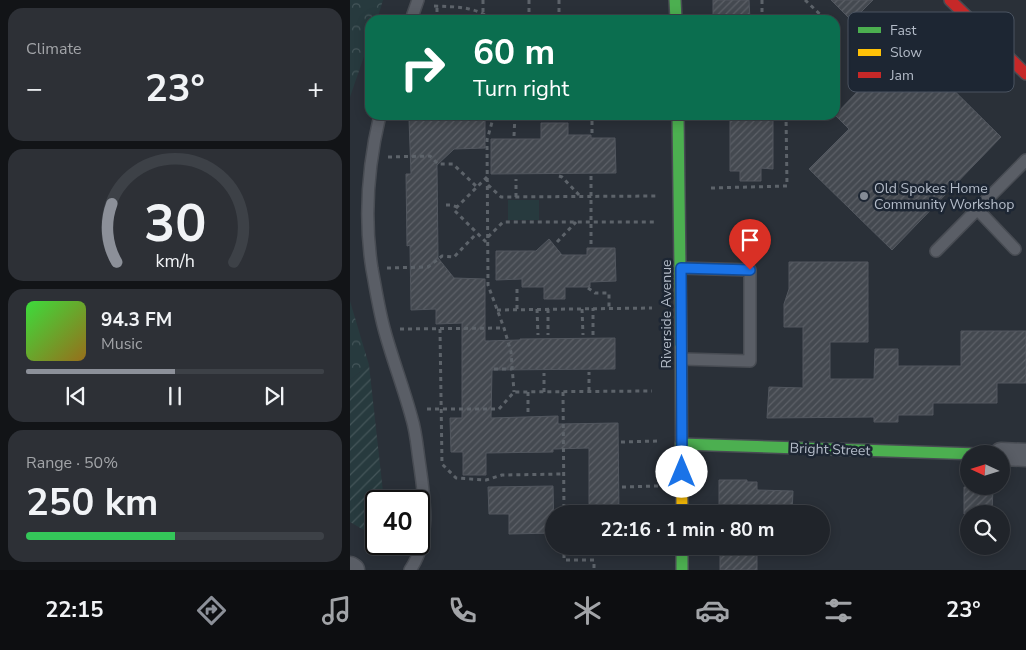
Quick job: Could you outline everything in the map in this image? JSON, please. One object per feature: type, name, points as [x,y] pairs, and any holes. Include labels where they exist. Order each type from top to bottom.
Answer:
[{"type":"street","points":[[675,0],[676,15]]},
{"type":"street","points":[[950,0],[962,12]]},
{"type":"street","points":[[1014,62],[1026,74]]},
{"type":"street","name":"Riverside Avenue","points":[[678,120],[682,505]]},
{"type":"street","name":"Bright Street","points":[[682,442],[960,453]]},
{"type":"street","points":[[1010,454],[1026,455]]},
{"type":"street","points":[[682,555],[682,570]]},
{"type":"lane","points":[[413,15],[417,3]]},
{"type":"lane","points":[[379,120],[369,186],[368,232],[372,268],[384,329],[409,409],[423,488],[424,520],[420,550],[410,570]]},
{"type":"lane","points":[[936,251],[977,209],[1024,166]]},
{"type":"lane","points":[[977,209],[1015,249]]},
{"type":"lane","points":[[681,268],[750,270],[750,360],[681,359]]},
{"type":"path","points":[[483,0],[483,12]]},
{"type":"path","points":[[529,0],[529,15]]},
{"type":"path","points":[[559,0],[559,15]]},
{"type":"path","points":[[762,0],[762,15]]},
{"type":"path","points":[[805,0],[821,15]]},
{"type":"path","points":[[417,3],[466,8],[483,12],[487,15]]},
{"type":"path","points":[[437,15],[438,6]]},
{"type":"path","points":[[409,409],[499,409],[514,392],[511,352],[488,284],[487,140],[493,120]]},
{"type":"path","points":[[514,120],[514,136]]},
{"type":"path","points":[[592,120],[592,133]]},
{"type":"path","points":[[711,188],[787,186],[786,120]]},
{"type":"path","points":[[406,156],[430,156],[438,164],[454,164],[477,186]]},
{"type":"path","points":[[559,176],[581,196]]},
{"type":"path","points":[[591,176],[591,246]]},
{"type":"path","points":[[488,177],[454,210],[488,244]]},
{"type":"path","points":[[516,178],[516,197]]},
{"type":"path","points":[[488,185],[501,197],[679,195]]},
{"type":"path","points":[[446,205],[457,207]]},
{"type":"path","points":[[488,237],[503,222],[680,222]]},
{"type":"path","points":[[557,242],[577,222]]},
{"type":"path","points":[[408,267],[428,267],[442,256],[454,257],[477,233]]},
{"type":"path","points":[[588,288],[595,292],[609,293],[609,308]]},
{"type":"path","points":[[517,289],[517,309]]},
{"type":"path","points":[[582,308],[583,335]]},
{"type":"path","points":[[593,335],[594,308]]},
{"type":"path","points":[[497,310],[652,308]]},
{"type":"path","points":[[537,309],[538,335]]},
{"type":"path","points":[[548,309],[548,335]]},
{"type":"path","points":[[384,329],[504,328]]},
{"type":"path","points":[[440,329],[442,464],[456,478],[486,480],[502,475],[564,474]]},
{"type":"path","points":[[494,369],[512,369]]},
{"type":"path","points":[[589,372],[589,391]]},
{"type":"path","points":[[544,373],[544,392]]},
{"type":"path","points":[[514,392],[652,390]]},
{"type":"path","points":[[528,392],[528,413]]},
{"type":"path","points":[[563,392],[564,505]]},
{"type":"path","points":[[621,442],[682,442]]},
{"type":"path","points":[[622,487],[682,486]]},
{"type":"path","points":[[564,555],[564,560],[594,560],[594,570]]},
{"type":"green space","points":[[350,0],[383,0],[378,15],[365,15],[365,54],[350,97]]},
{"type":"green space","points":[[508,200],[539,200],[539,220],[508,220]]},
{"type":"green space","points":[[350,301],[369,365],[350,380]]},
{"type":"green space","points":[[369,365],[383,490],[365,490],[365,531],[350,522],[350,380]]},
{"type":"building","points":[[713,0],[749,0],[750,15],[713,15]]},
{"type":"building","points":[[831,0],[873,0],[861,12],[848,12],[848,17]]},
{"type":"building","points":[[857,92],[956,92],[1001,137],[892,250],[809,169],[849,129],[840,120],[840,110]]},
{"type":"building","points":[[409,120],[485,120],[485,148],[454,149],[437,165],[438,258],[454,278],[485,279],[485,341],[615,338],[615,369],[492,370],[491,418],[558,416],[558,424],[618,423],[619,505],[589,505],[589,448],[553,449],[553,452],[486,453],[486,475],[463,475],[463,452],[451,452],[450,418],[462,418],[462,323],[436,324],[436,309],[411,310],[410,245],[407,246],[406,174],[411,174]]},
{"type":"building","points":[[730,120],[773,120],[773,169],[761,168],[761,181],[740,181],[740,171],[730,171]]},
{"type":"building","points":[[541,123],[568,123],[568,135],[591,135],[591,138],[615,138],[616,173],[491,174],[491,139],[541,139]]},
{"type":"building","points":[[549,239],[562,255],[587,255],[587,248],[615,248],[616,281],[590,282],[590,287],[565,287],[565,299],[544,299],[544,287],[522,287],[522,279],[496,280],[496,251],[536,251]]},
{"type":"building","points":[[789,262],[868,262],[868,342],[830,342],[830,379],[874,379],[875,349],[898,349],[898,366],[961,366],[961,331],[1026,331],[1026,383],[997,383],[997,403],[933,403],[933,415],[898,415],[898,422],[874,422],[874,417],[767,418],[769,387],[803,388],[803,327],[784,327],[784,304],[789,289]]},
{"type":"building","points":[[719,480],[757,482],[757,490],[793,491],[792,505],[719,505]]},
{"type":"building","points":[[553,486],[553,505],[545,505],[545,533],[509,534],[509,514],[489,514],[488,487]]},
{"type":"building","points":[[964,495],[993,495],[992,505],[964,505]]},
{"type":"building","points":[[720,555],[757,555],[757,570],[720,570]]},
{"type":"traffic: fast","points":[[675,0],[676,15]]},
{"type":"traffic: fast","points":[[678,120],[681,347]]},
{"type":"traffic: fast","points":[[681,444],[960,453]]},
{"type":"traffic: fast","points":[[682,555],[682,570]]},
{"type":"traffic: slow","points":[[681,347],[682,505]]},
{"type":"traffic: jam","points":[[950,0],[962,12]]},
{"type":"traffic: jam","points":[[1014,62],[1026,74]]},
{"type":"place","name":"Old Spokes Home Community Workshop","points":[[864,196]]},
{"type":"route","points":[[682,472],[681,268],[750,270]]}]
